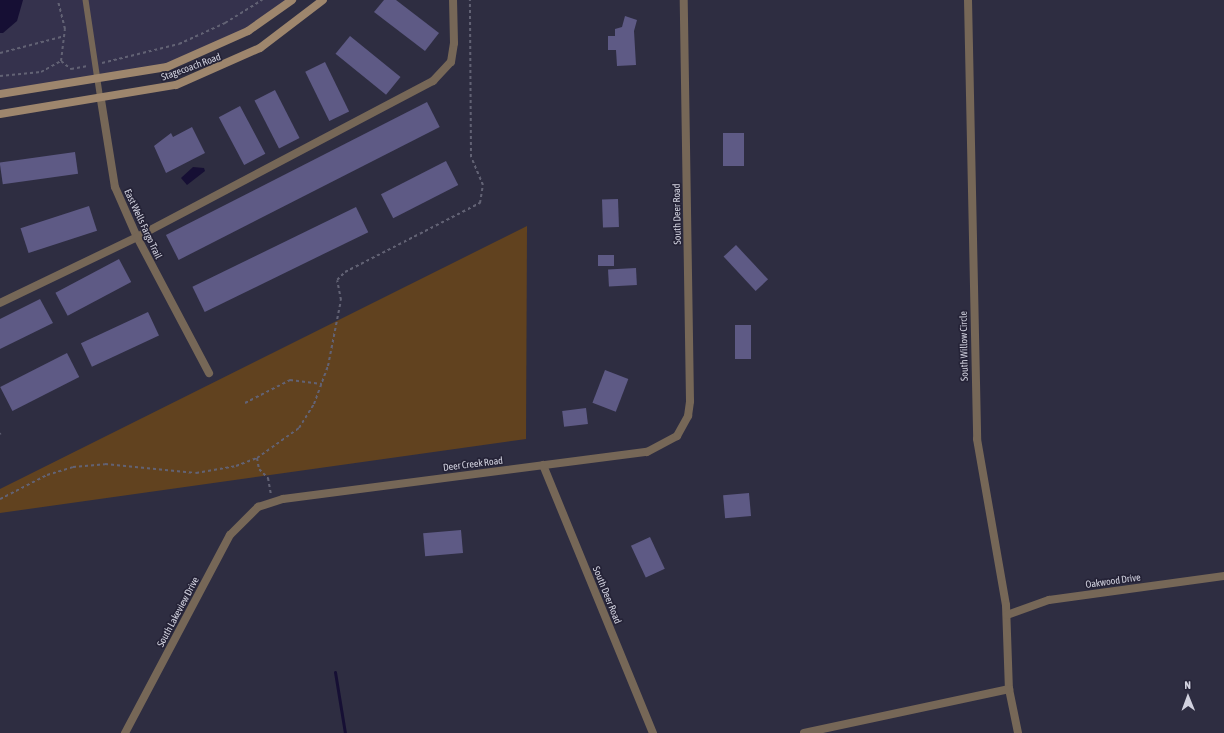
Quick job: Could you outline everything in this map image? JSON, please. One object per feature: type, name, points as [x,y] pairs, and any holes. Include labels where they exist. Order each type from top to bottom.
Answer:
[{"type":"street","name":"Stagecoach Road","points":[[0,94],[98,80],[167,67],[195,57],[248,31],[292,0]]},
{"type":"street","name":"Stagecoach Road","points":[[0,114],[100,100],[176,85],[212,71],[260,48],[323,0]]},
{"type":"street","points":[[0,303],[137,237],[433,81],[451,62],[454,43],[453,0]]},
{"type":"street","name":"South Deer Road","points":[[684,0],[690,401],[684,427]]},
{"type":"street","name":"South Willow Circle","points":[[968,0],[977,439],[1007,615],[1009,689],[1018,733]]},
{"type":"street","name":"East Wells Fargo Trail","points":[[100,100],[115,187],[137,237],[209,373]]},
{"type":"street","name":"Deer Creek Road","points":[[258,507],[273,501],[658,449],[684,427]]},
{"type":"street","name":"South Deer Road","points":[[543,465],[653,733]]},
{"type":"street","name":"South Lakeview Drive","points":[[125,733],[230,535],[258,507]]},
{"type":"street","name":"Oakwood Drive","points":[[1007,615],[1049,600],[1224,576]]},
{"type":"street","points":[[804,733],[1009,689]]},
{"type":"lane","name":"East Wells Fargo Trail","points":[[86,0],[100,100]]},
{"type":"path","points":[[58,0],[65,36],[61,61]]},
{"type":"path","points":[[124,60],[129,54],[157,52],[206,33],[262,0]]},
{"type":"path","points":[[0,499],[46,475],[73,467],[105,464],[196,473],[236,466],[257,458],[299,428],[322,384],[337,325],[341,300],[337,280],[345,272],[480,202],[483,185],[471,156],[470,0]]},
{"type":"path","points":[[0,53],[65,36]]},
{"type":"path","points":[[61,61],[71,69]]},
{"type":"path","points":[[0,76],[41,72],[61,61]]},
{"type":"path","points":[[245,403],[290,380],[322,384]]},
{"type":"path","points":[[257,458],[259,469],[268,478],[273,501]]},
{"type":"shaded area","points":[[0,0],[292,0],[271,17],[167,67],[0,94]]},
{"type":"shaded area","points":[[0,0],[23,0],[17,21],[3,33],[0,33]]},
{"type":"shaded area","points":[[193,167],[204,168],[205,171],[187,185],[181,178]]},
{"type":"shaded area","points":[[527,226],[526,439],[0,513],[0,489]]},
{"type":"building","points":[[384,0],[396,0],[439,33],[425,51],[374,12]]},
{"type":"building","points":[[625,16],[637,20],[634,31],[636,65],[617,66],[616,50],[608,50],[608,36],[615,36],[615,29],[622,27]]},
{"type":"building","points":[[350,36],[401,77],[386,95],[336,54]]},
{"type":"building","points":[[325,62],[349,111],[329,121],[305,72]]},
{"type":"building","points":[[275,90],[300,138],[279,149],[255,100]]},
{"type":"building","points":[[427,102],[440,127],[179,260],[166,235]]},
{"type":"building","points":[[240,106],[265,154],[244,165],[219,117]]},
{"type":"building","points":[[192,127],[205,153],[166,173],[154,146],[171,133],[173,137]]},
{"type":"building","points":[[723,133],[744,133],[744,166],[723,166]]},
{"type":"building","points":[[75,152],[78,174],[3,184],[0,163]]},
{"type":"building","points":[[446,161],[458,185],[393,218],[381,194]]},
{"type":"building","points":[[618,199],[619,227],[603,228],[602,200]]},
{"type":"building","points":[[89,206],[97,231],[29,253],[21,228]]},
{"type":"building","points":[[356,207],[368,232],[205,312],[192,287]]},
{"type":"building","points":[[736,245],[768,279],[756,291],[724,257]]},
{"type":"building","points":[[598,255],[614,255],[614,266],[598,266]]},
{"type":"building","points":[[119,259],[131,282],[68,316],[55,293]]},
{"type":"building","points":[[636,268],[637,285],[609,286],[608,269]]},
{"type":"building","points":[[40,299],[53,323],[0,349],[0,319]]},
{"type":"building","points":[[148,312],[159,336],[92,367],[81,343]]},
{"type":"building","points":[[735,325],[751,325],[751,359],[735,359]]},
{"type":"building","points":[[67,353],[79,377],[12,411],[0,387]]},
{"type":"building","points":[[605,370],[628,379],[616,412],[592,403]]},
{"type":"building","points":[[586,408],[588,424],[564,427],[562,411]]},
{"type":"building","points":[[749,493],[751,516],[725,518],[723,495]]},
{"type":"building","points":[[461,530],[463,553],[425,556],[423,533]]},
{"type":"building","points":[[650,537],[665,569],[646,578],[631,546]]},
{"type":"waterway","points":[[335,672],[345,733]]}]
